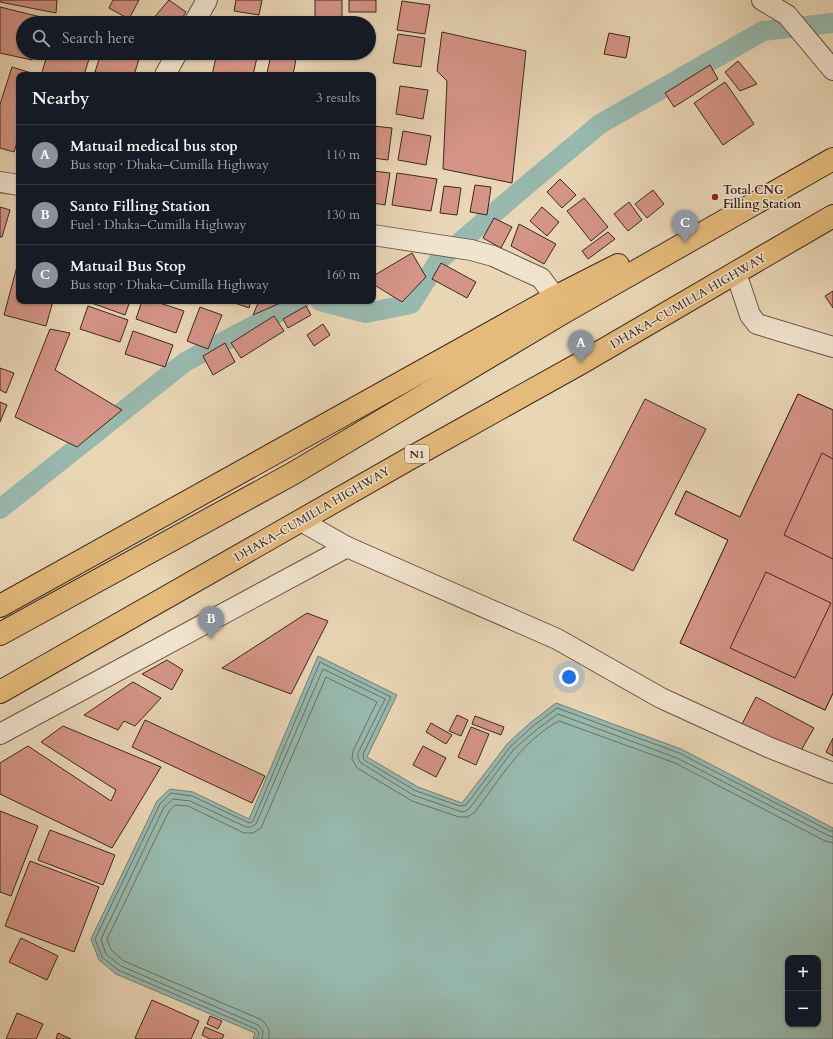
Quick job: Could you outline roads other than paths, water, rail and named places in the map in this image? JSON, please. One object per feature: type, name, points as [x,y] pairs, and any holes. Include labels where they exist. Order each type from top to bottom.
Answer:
[{"type":"highway","points":[[0,606],[555,297],[833,156]]},
{"type":"highway","points":[[0,634],[292,474],[566,311],[833,159]]},
{"type":"highway","name":"DHAKA–CUMILLA HIGHWAY","points":[[0,692],[414,456],[581,363],[833,216]]},
{"type":"street","points":[[198,16],[207,0]]},
{"type":"street","points":[[762,0],[787,15],[833,70]]},
{"type":"street","points":[[167,72],[173,60]]},
{"type":"street","points":[[0,182],[16,185]]},
{"type":"street","points":[[376,235],[471,250],[493,256],[541,278],[555,297]]},
{"type":"street","points":[[736,273],[750,315],[757,324],[833,347]]},
{"type":"street","points":[[301,521],[347,547],[557,639],[661,698],[768,747],[833,774]]},
{"type":"street","points":[[0,734],[347,547]]},
{"type":"water","points":[[318,656],[397,695],[367,757],[418,787],[462,803],[508,743],[530,723],[556,703],[681,749],[833,828],[833,1039],[253,1039],[255,1033],[116,974],[99,960],[91,939],[157,801],[170,789],[193,792],[249,819]]},
{"type":"waterway","points":[[332,304],[366,313],[411,304],[439,260],[600,124],[763,31],[833,23]]},
{"type":"waterway","points":[[0,509],[185,362],[294,304]]},
{"type":"place","name":"Total CNG Filling Station","points":[[715,197]]},
{"type":"place","name":"Matuail Bus Stop","points":[[685,243]]},
{"type":"place","name":"Matuail medical bus stop","points":[[581,363]]},
{"type":"place","name":"Santo Filling Station","points":[[211,639]]}]
